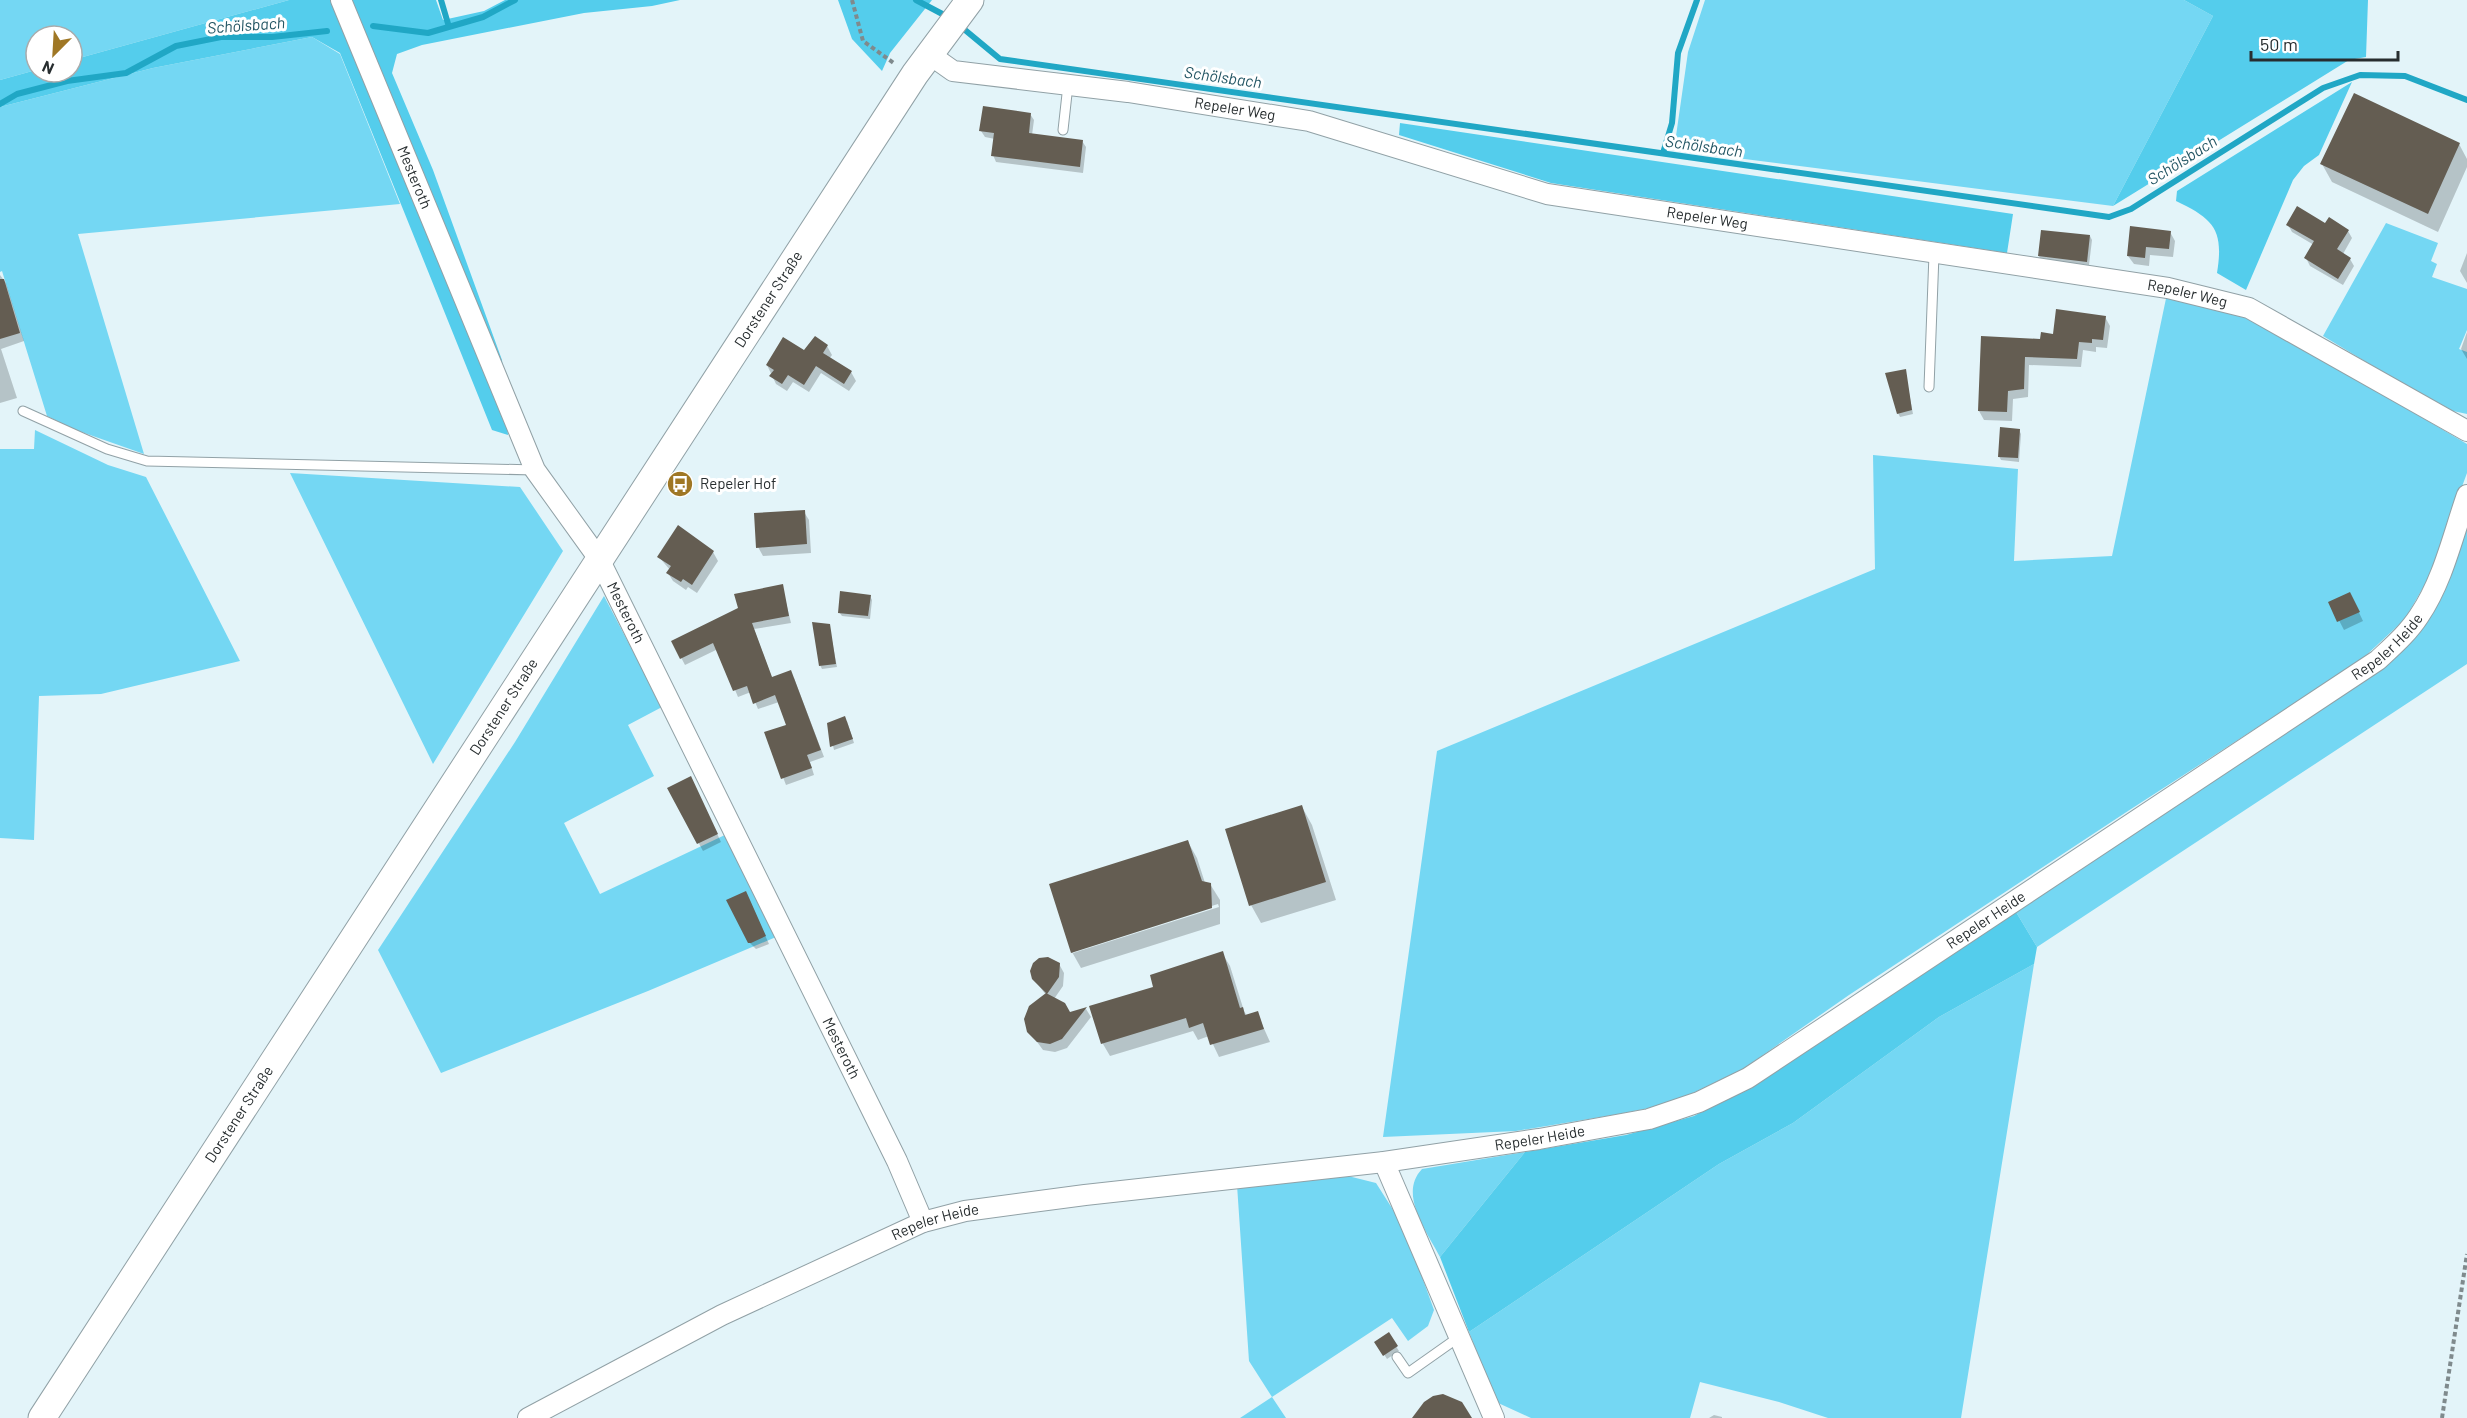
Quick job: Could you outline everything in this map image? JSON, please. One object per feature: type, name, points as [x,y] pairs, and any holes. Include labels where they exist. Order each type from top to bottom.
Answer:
[{"type":"main road","name":"Dorstener Straße","points":[[42,1418],[929,54],[966,5]]},
{"type":"street","name":"Mesteroth","points":[[341,0],[536,470],[599,559],[897,1161],[923,1222]]},
{"type":"street","name":"Repeler Weg","points":[[929,54],[953,71],[1068,85],[1309,122],[1547,195],[2168,288],[2249,308],[2467,432]]},
{"type":"street","name":"Repeler Heide","points":[[528,1418],[722,1315],[923,1222],[965,1211],[1084,1195],[1384,1162],[1539,1139],[1649,1119],[1699,1102],[1748,1078],[2378,660],[2403,637],[2420,616],[2436,584],[2467,495]]},
{"type":"street","points":[[1384,1162],[1494,1418]]},
{"type":"lane","points":[[1063,130],[1068,85]]},
{"type":"lane","points":[[1929,387],[1934,254]]},
{"type":"lane","points":[[23,411],[107,449],[147,461],[536,470]]},
{"type":"lane","points":[[1398,1356],[1408,1373],[1459,1337]]},
{"type":"path","points":[[852,0],[863,41],[885,59],[929,54]]},
{"type":"path","points":[[2442,1418],[2467,1254]]},
{"type":"shaded area","points":[[0,0],[289,0],[84,57],[84,24],[24,24],[24,73],[0,80]]},
{"type":"shaded area","points":[[289,0],[436,0],[443,20],[484,11],[505,0],[680,0],[652,6],[584,13],[422,45],[397,54],[392,73],[433,170],[502,360],[508,435],[492,430],[340,53],[312,37],[153,68],[0,107],[0,80],[24,73],[24,84],[84,84],[84,57]]},
{"type":"shaded area","points":[[838,0],[932,0],[890,53],[882,71],[852,39]]},
{"type":"shaded area","points":[[1705,0],[2184,0],[2213,16],[2113,206],[1674,150],[1688,52]]},
{"type":"shaded area","points":[[2184,0],[2368,0],[2366,57],[2349,60],[2113,206],[2213,16]]},
{"type":"shaded area","points":[[312,37],[340,54],[400,204],[78,234],[144,454],[73,429],[47,416],[2,271],[0,272],[0,107],[153,68]]},
{"type":"shaded area","points":[[2352,82],[2319,155],[2304,166],[2293,180],[2246,290],[2217,273],[2219,246],[2217,236],[2208,220],[2176,201],[2177,191]]},
{"type":"shaded area","points":[[1400,123],[2013,214],[2007,253],[1551,183],[1399,135]]},
{"type":"shaded area","points":[[2386,223],[2438,243],[2431,261],[2437,264],[2432,277],[2467,289],[2467,330],[2459,349],[2467,352],[2467,414],[2453,411],[2437,402],[2436,404],[2323,336]]},
{"type":"shaded area","points":[[2168,289],[2251,317],[2467,444],[2467,473],[2428,579],[2405,619],[2360,661],[1849,995],[1743,1069],[1670,1104],[1619,1114],[1516,1131],[1383,1137],[1437,751],[1875,569],[1873,455],[2018,469],[2014,561],[2112,556]]},
{"type":"shaded area","points":[[35,430],[108,465],[146,477],[240,661],[101,694],[39,696],[34,840],[0,838],[0,449],[34,449]]},
{"type":"shaded area","points":[[290,473],[520,487],[563,551],[433,764]]},
{"type":"shaded area","points":[[2467,508],[2467,664],[2037,947],[2013,907],[2409,640]]},
{"type":"shaded area","points":[[604,596],[662,707],[628,725],[654,776],[564,823],[600,894],[727,834],[776,937],[648,991],[441,1073],[378,950],[515,742]]},
{"type":"shaded area","points":[[2013,907],[2037,947],[2034,964],[1939,1017],[1793,1123],[1719,1164],[1469,1332],[1440,1257],[1525,1152],[1626,1135],[1694,1116],[1757,1082]]},
{"type":"shaded area","points":[[2034,964],[1961,1418],[1828,1418],[1779,1402],[1700,1382],[1690,1418],[1531,1418],[1496,1402],[1469,1332],[1719,1164],[1793,1123],[1939,1017]]},
{"type":"shaded area","points":[[1525,1152],[1440,1257],[1422,1225],[1414,1201],[1415,1179],[1422,1169]]},
{"type":"shaded area","points":[[1340,1174],[1376,1183],[1404,1227],[1434,1310],[1428,1326],[1408,1341],[1392,1318],[1272,1397],[1249,1361],[1237,1185]]},
{"type":"shaded area","points":[[1272,1397],[1286,1418],[1240,1418]]},
{"type":"building","points":[[2354,93],[2460,143],[2428,214],[2320,164]]},
{"type":"building","points":[[983,106],[1031,113],[1029,133],[1083,140],[1080,167],[991,156],[994,133],[979,131]]},
{"type":"building","points":[[2297,206],[2325,223],[2329,217],[2349,230],[2337,249],[2351,258],[2338,279],[2304,258],[2314,241],[2286,225]]},
{"type":"building","points":[[2130,226],[2171,231],[2169,249],[2146,247],[2145,258],[2127,256]]},
{"type":"building","points":[[2041,230],[2090,235],[2087,262],[2038,256]]},
{"type":"building","points":[[0,279],[4,279],[20,333],[0,339]]},
{"type":"building","points":[[2056,309],[2106,316],[2103,340],[2092,339],[2092,343],[2079,342],[2077,359],[2025,357],[2024,389],[2008,391],[2007,412],[1978,411],[1981,336],[2040,339],[2041,332],[2053,334]]},
{"type":"building","points":[[815,336],[828,345],[823,353],[852,371],[844,384],[816,366],[804,385],[788,375],[782,384],[769,376],[774,370],[766,365],[783,337],[804,350]]},
{"type":"building","points":[[1906,369],[1912,410],[1897,414],[1885,373]]},
{"type":"building","points":[[2000,427],[2020,429],[2018,458],[1998,457]]},
{"type":"building","points":[[805,510],[807,544],[756,548],[754,513]]},
{"type":"building","points":[[678,525],[714,551],[692,585],[683,579],[681,582],[666,573],[671,566],[657,557]]},
{"type":"building","points":[[783,584],[789,616],[752,623],[772,677],[791,670],[821,750],[807,755],[812,768],[781,779],[764,732],[786,725],[775,695],[753,704],[747,686],[733,691],[713,643],[680,659],[671,641],[738,608],[734,594]]},
{"type":"building","points":[[840,591],[871,595],[868,616],[838,613]]},
{"type":"building","points":[[2350,592],[2360,612],[2337,622],[2328,602]]},
{"type":"building","points":[[812,622],[830,624],[836,664],[819,666]]},
{"type":"building","points":[[845,716],[853,739],[830,747],[827,723]]},
{"type":"building","points":[[691,776],[718,834],[697,844],[667,788]]},
{"type":"building","points":[[1302,805],[1326,882],[1249,906],[1225,829]]},
{"type":"building","points":[[1188,840],[1202,881],[1211,883],[1212,908],[1071,953],[1049,884]]},
{"type":"building","points":[[746,891],[766,936],[751,943],[748,943],[726,900]]},
{"type":"building","points":[[1223,951],[1240,1008],[1243,1007],[1245,1015],[1258,1011],[1264,1029],[1210,1045],[1203,1023],[1189,1028],[1186,1018],[1101,1044],[1089,1006],[1153,987],[1150,975]]},
{"type":"building","points":[[1048,957],[1060,963],[1059,977],[1047,994],[1032,979],[1030,971],[1033,963],[1039,958]]},
{"type":"building","points":[[1046,993],[1065,1003],[1070,1012],[1087,1007],[1062,1039],[1050,1044],[1037,1042],[1027,1032],[1024,1019],[1029,1006]]},
{"type":"building","points":[[1389,1332],[1398,1346],[1383,1356],[1374,1342]]},
{"type":"building","points":[[1443,1394],[1462,1402],[1472,1418],[1412,1418],[1424,1402],[1433,1396]]},
{"type":"waterway","points":[[441,0],[449,27]]},
{"type":"waterway","name":"Schölsbach","points":[[373,26],[428,33],[483,17],[515,0]]},
{"type":"waterway","name":"Schölsbach","points":[[916,0],[948,17]]},
{"type":"waterway","points":[[1663,153],[1672,123],[1678,53],[1697,0]]},
{"type":"waterway","name":"Schölsbach","points":[[959,25],[1000,59],[2109,217],[2131,209],[2323,88],[2360,75],[2405,76],[2467,100]]},
{"type":"waterway","name":"Schölsbach","points":[[0,104],[17,94],[67,81],[126,73],[176,46],[221,37],[272,37],[327,31]]},
{"type":"place","name":"Repeler Hof","points":[[680,484]]}]
